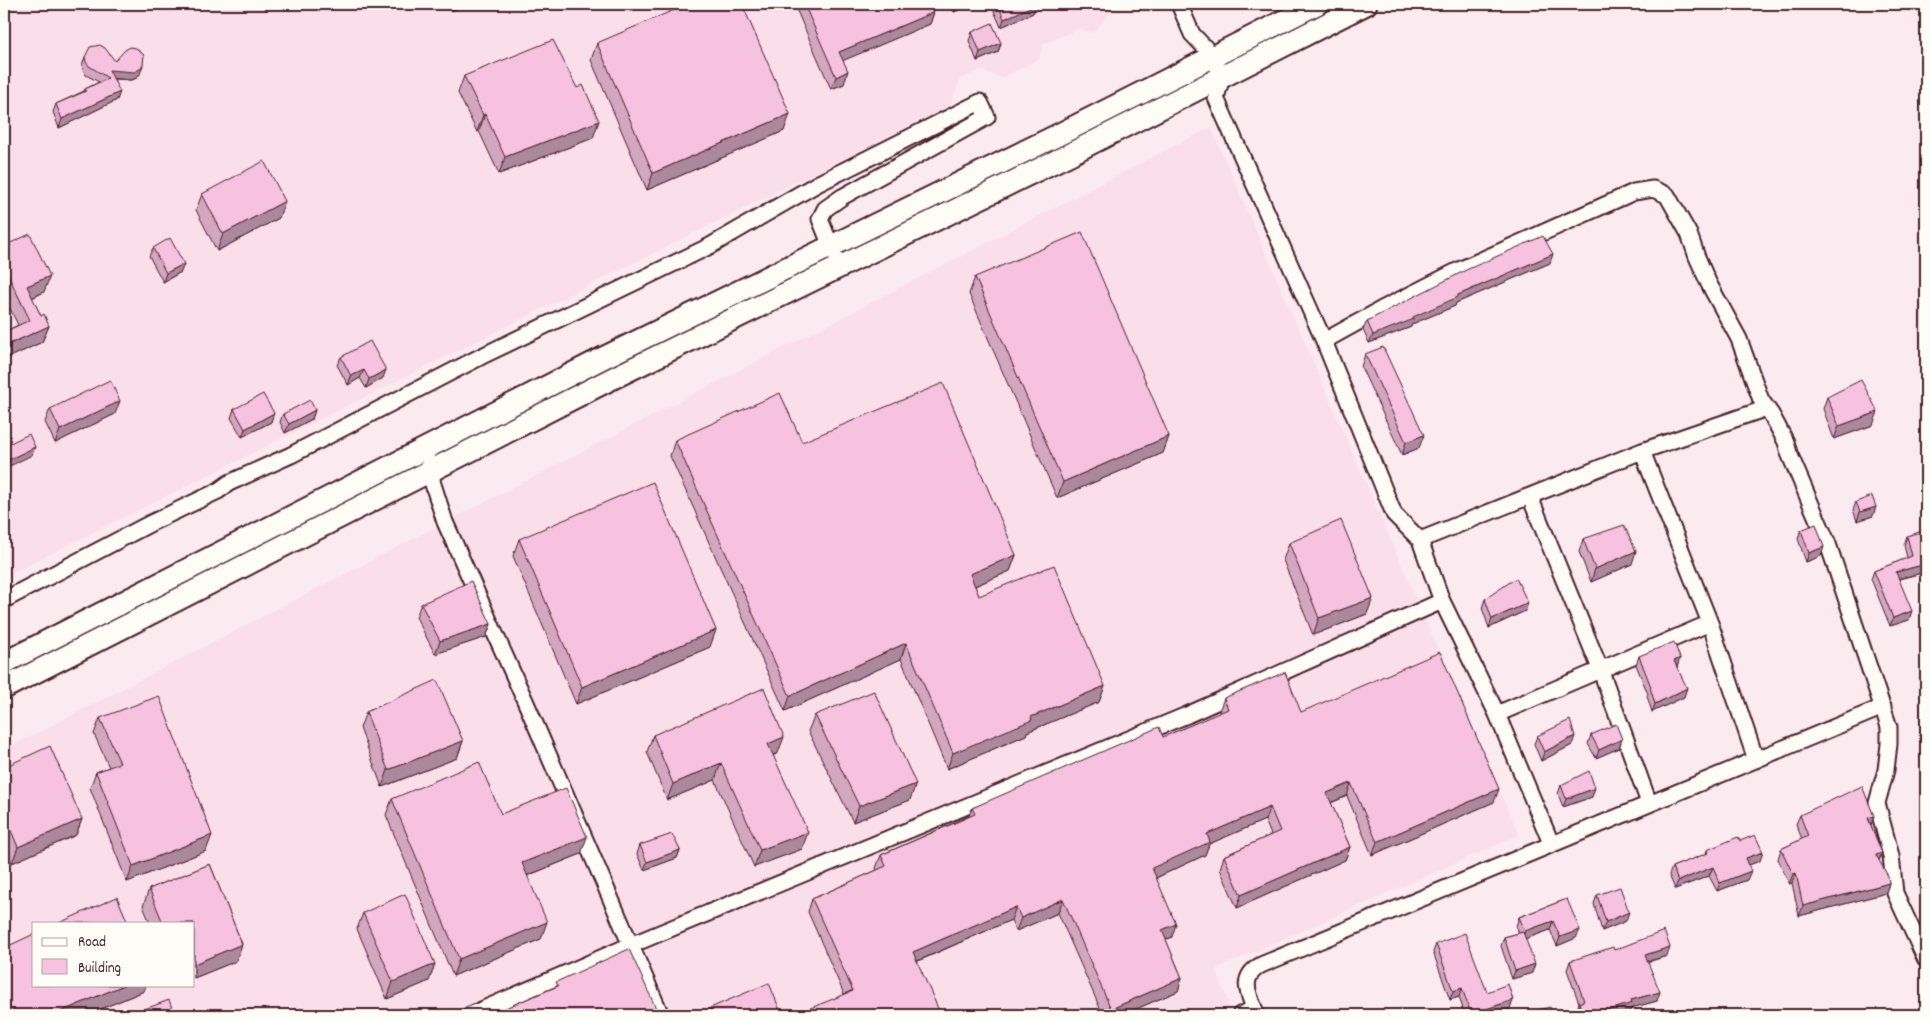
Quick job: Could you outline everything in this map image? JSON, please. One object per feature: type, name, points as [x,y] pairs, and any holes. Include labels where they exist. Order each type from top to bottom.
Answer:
[{"type":"main road","points":[[4,663],[603,358],[1317,4]]},
{"type":"main road","points":[[4,688],[613,378],[1068,155],[1366,4]]},
{"type":"street","points":[[1179,4],[1192,34],[1213,56],[1222,77],[1216,98],[1324,341],[1394,514],[1420,540],[1442,601],[1497,714],[1550,844]]},
{"type":"street","points":[[4,600],[218,491],[229,483],[291,455],[491,352],[710,246],[818,184],[980,102],[987,117],[842,197],[825,210],[820,219],[830,247],[840,267]]},
{"type":"street","points":[[1324,341],[1459,270],[1634,192],[1654,188],[1667,195],[1690,234],[1697,257],[1709,284],[1739,338],[1761,400],[1786,442],[1789,454],[1828,544],[1889,727],[1886,770],[1877,803],[1891,856],[1895,893],[1926,960]]},
{"type":"street","points":[[1420,540],[1642,451],[1767,408]]},
{"type":"street","points":[[423,451],[432,471],[432,481],[445,522],[527,705],[661,1015]]},
{"type":"street","points":[[1642,451],[1710,623],[1756,760]]},
{"type":"street","points":[[1530,497],[1602,671],[1649,803]]},
{"type":"street","points":[[470,1015],[631,945],[1187,715],[1442,601]]},
{"type":"street","points":[[1497,714],[1602,671],[1710,623]]},
{"type":"street","points":[[1240,1015],[1255,1012],[1247,982],[1253,969],[1261,965],[1649,803],[1883,708]]},
{"type":"shaded area","points":[[4,4],[1119,4],[1093,33],[1079,29],[1043,44],[1039,59],[1002,78],[981,70],[960,79],[951,105],[4,577]]},
{"type":"shaded area","points":[[1211,127],[1519,835],[1216,969],[1233,1015],[4,1015],[4,750]]},
{"type":"building","points":[[688,4],[742,4],[790,114],[653,173],[597,43]]},
{"type":"building","points":[[804,4],[930,4],[934,12],[839,52],[848,71],[836,77]]},
{"type":"building","points":[[998,4],[1037,4],[1004,19]]},
{"type":"building","points":[[992,23],[1001,43],[980,52],[972,32]]},
{"type":"building","points":[[553,40],[577,88],[583,85],[599,121],[505,157],[485,114],[483,115],[464,76]]},
{"type":"building","points":[[100,45],[105,48],[115,61],[125,50],[130,47],[136,48],[144,55],[143,65],[134,72],[109,70],[120,92],[62,119],[56,104],[86,91],[85,89],[108,78],[86,62],[85,57],[90,47]]},
{"type":"building","points":[[264,161],[285,201],[223,234],[202,194]]},
{"type":"building","points":[[1082,232],[1169,436],[1063,482],[975,277]]},
{"type":"building","points":[[30,234],[50,276],[27,286],[41,316],[44,314],[49,326],[5,346],[6,348],[4,349],[4,332],[30,320],[4,267],[4,246]]},
{"type":"building","points":[[1543,236],[1553,254],[1458,295],[1458,297],[1413,317],[1414,319],[1373,335],[1367,321],[1466,270]]},
{"type":"building","points":[[170,238],[184,264],[166,273],[153,248]]},
{"type":"building","points":[[370,341],[386,370],[369,379],[364,370],[351,376],[341,357]]},
{"type":"building","points":[[1383,347],[1424,435],[1406,442],[1365,354]]},
{"type":"building","points":[[110,380],[120,401],[60,430],[50,409]]},
{"type":"building","points":[[1861,380],[1878,412],[1839,426],[1827,397]]},
{"type":"building","points":[[943,383],[1016,555],[970,574],[979,596],[1054,565],[1105,686],[1031,717],[1032,720],[953,753],[906,643],[790,696],[675,440],[780,393],[802,442]]},
{"type":"building","points":[[263,394],[274,413],[245,429],[234,409]]},
{"type":"building","points":[[310,400],[315,410],[289,424],[283,414]]},
{"type":"building","points":[[29,434],[35,447],[4,462],[4,446]]},
{"type":"building","points":[[653,482],[716,630],[582,687],[519,539]]},
{"type":"building","points":[[1872,496],[1876,507],[1860,512],[1856,502]]},
{"type":"building","points":[[1341,520],[1373,598],[1319,618],[1289,543]]},
{"type":"building","points":[[1816,524],[1824,547],[1809,553],[1801,530]]},
{"type":"building","points":[[1624,525],[1636,551],[1595,569],[1583,539]]},
{"type":"building","points":[[1926,530],[1926,564],[1896,572],[1912,611],[1893,618],[1874,571],[1912,556],[1907,536]]},
{"type":"building","points":[[1516,578],[1528,603],[1492,619],[1485,599]]},
{"type":"building","points":[[471,581],[491,624],[440,641],[421,604]]},
{"type":"building","points":[[1674,642],[1680,658],[1674,661],[1687,688],[1655,704],[1651,687],[1639,656]]},
{"type":"building","points":[[1440,652],[1499,789],[1377,842],[1351,783],[1327,793],[1350,847],[1241,895],[1224,856],[1280,831],[1270,807],[1207,834],[1210,842],[1152,868],[1176,924],[1162,930],[1182,978],[1111,1009],[1063,899],[1021,918],[1016,907],[913,952],[941,1015],[793,1015],[853,991],[812,899],[886,866],[881,855],[975,814],[972,808],[1159,727],[1163,737],[1228,709],[1224,698],[1285,672],[1301,712]]},
{"type":"building","points":[[437,680],[463,741],[388,770],[366,712]]},
{"type":"building","points":[[764,688],[784,737],[768,744],[808,832],[760,850],[721,763],[673,784],[653,735]]},
{"type":"building","points":[[874,691],[916,784],[859,806],[815,715]]},
{"type":"building","points":[[159,696],[212,835],[133,866],[96,772],[120,763],[100,718]]},
{"type":"building","points":[[1570,720],[1575,736],[1544,752],[1537,736]]},
{"type":"building","points":[[1616,724],[1622,739],[1599,750],[1591,735]]},
{"type":"building","points":[[50,746],[82,819],[18,847],[4,814],[4,767]]},
{"type":"building","points":[[479,762],[501,814],[566,788],[587,837],[522,863],[547,922],[459,959],[392,799]]},
{"type":"building","points":[[1589,771],[1595,788],[1566,799],[1561,785]]},
{"type":"building","points":[[1862,786],[1874,816],[1868,818],[1882,853],[1876,855],[1888,876],[1889,883],[1803,906],[1796,873],[1793,874],[1781,849],[1808,836],[1800,815]]},
{"type":"building","points":[[672,834],[680,850],[647,862],[640,845]]},
{"type":"building","points":[[1755,835],[1763,852],[1746,858],[1751,871],[1720,883],[1713,867],[1678,881],[1672,867],[1708,853],[1707,850],[1738,837],[1740,841]]},
{"type":"building","points":[[210,864],[242,944],[195,964],[195,922],[163,922],[149,889]]},
{"type":"building","points":[[1620,887],[1629,912],[1606,922],[1597,895]]},
{"type":"building","points":[[405,894],[435,964],[393,982],[363,913]]},
{"type":"building","points":[[117,897],[128,922],[61,922]]},
{"type":"building","points":[[1567,899],[1580,930],[1560,937],[1553,921],[1525,931],[1519,917]]},
{"type":"building","points":[[1664,931],[1670,947],[1645,955],[1660,992],[1631,1000],[1632,1003],[1606,1011],[1607,1013],[1601,1015],[1584,1015],[1579,1003],[1584,1001],[1570,961],[1613,947],[1614,950]]},
{"type":"building","points":[[1523,932],[1535,964],[1515,971],[1504,937]]},
{"type":"building","points":[[1465,933],[1487,992],[1508,984],[1513,1000],[1471,1014],[1462,988],[1453,991],[1436,944]]},
{"type":"building","points":[[32,935],[32,986],[122,986],[53,1015],[9,1015],[4,1003],[4,948]]},
{"type":"building","points":[[629,949],[659,1015],[491,1015],[558,986],[556,982]]},
{"type":"building","points":[[769,983],[782,1015],[713,1015],[710,1008]]},
{"type":"building","points":[[169,1000],[175,1015],[129,1015]]},
{"type":"building","points":[[1550,1007],[1553,1015],[1531,1015],[1530,1012]]}]
